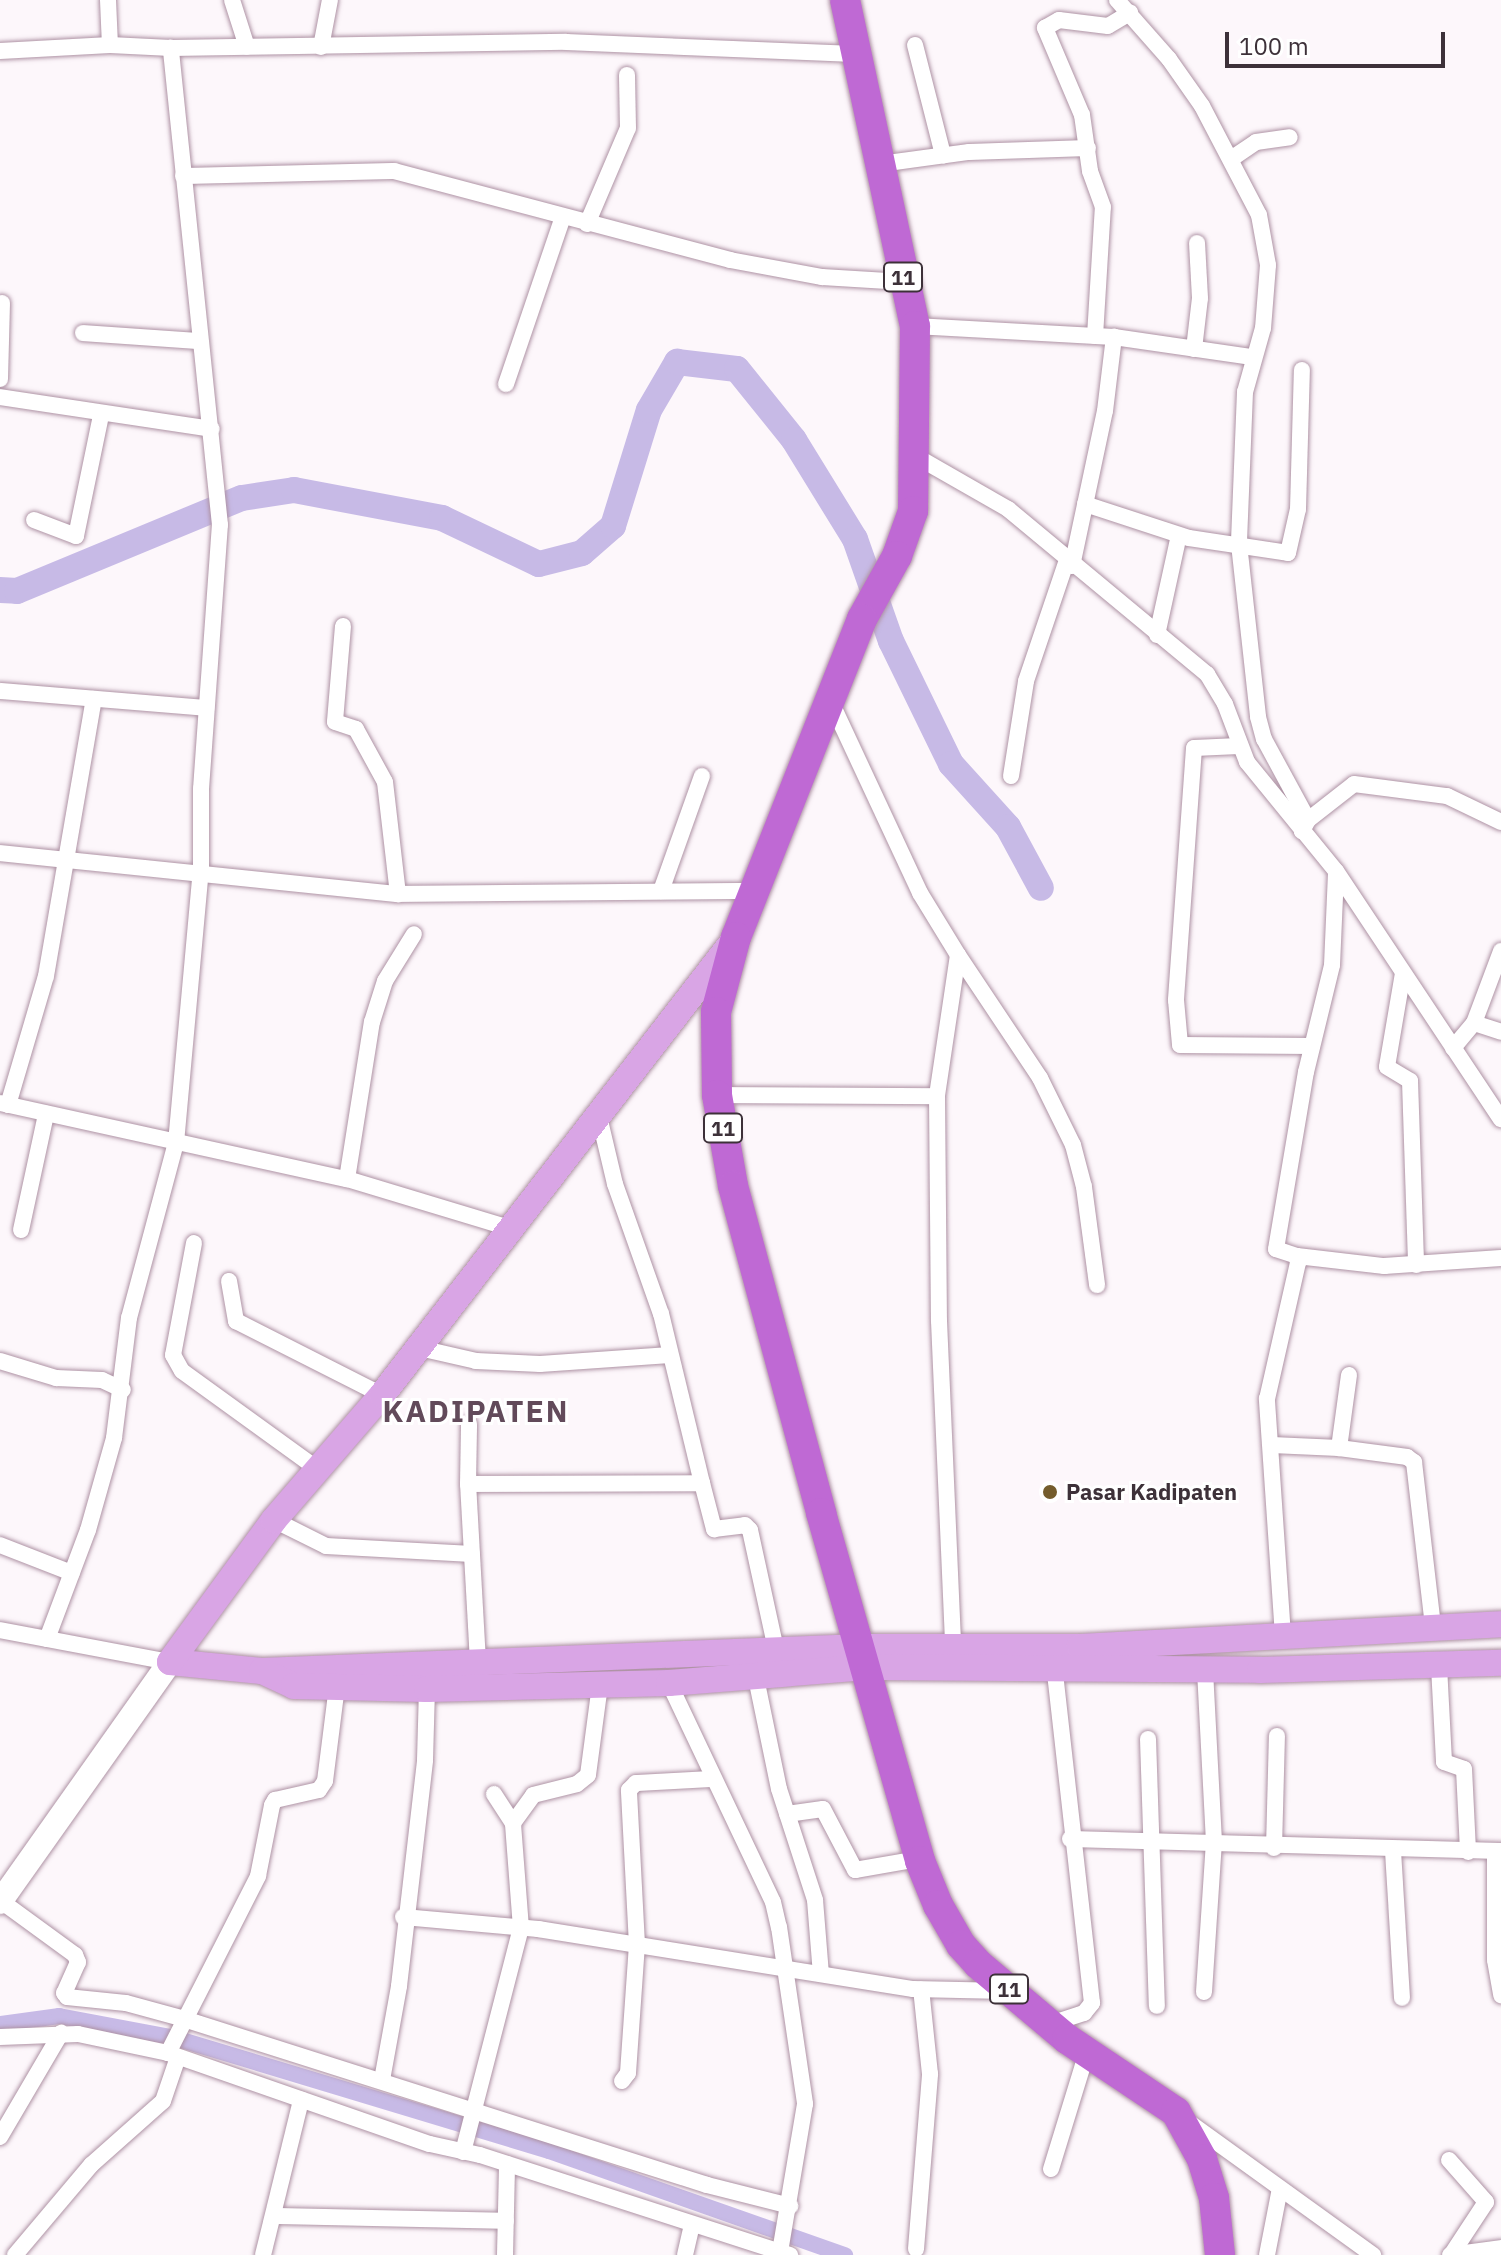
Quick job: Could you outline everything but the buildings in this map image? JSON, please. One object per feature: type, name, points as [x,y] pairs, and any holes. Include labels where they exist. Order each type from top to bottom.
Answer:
[{"type":"highway","name":"11","points":[[845,0],[915,326],[913,511],[897,556],[862,619],[832,704],[736,937],[716,1012],[717,1095],[733,1186],[919,1859],[961,1945],[1050,2024],[1176,2112],[1206,2172],[1220,2255]]},
{"type":"main road","points":[[0,1902],[274,1520],[382,1395],[415,1347],[598,1110],[736,937]]},
{"type":"main road","points":[[262,1671],[294,1686],[427,1689],[669,1683],[756,1678],[865,1657],[953,1647],[1080,1647],[1501,1624]]},
{"type":"main road","points":[[1468,1626],[1469,1665]]},
{"type":"main road","points":[[170,1662],[262,1671],[776,1649],[865,1657],[1054,1666],[1205,1668],[1501,1663]]},
{"type":"street","points":[[108,0],[110,45]]},
{"type":"street","points":[[232,0],[247,47]]},
{"type":"street","points":[[321,47],[330,0]]},
{"type":"street","points":[[1117,0],[1169,59],[1231,159],[1259,215],[1268,265],[1263,328],[1251,357],[1239,449],[1239,544],[1258,717],[1305,826]]},
{"type":"street","points":[[1095,336],[1103,207],[1082,115],[1045,28],[1059,20],[1108,26],[1130,13]]},
{"type":"street","points":[[0,51],[110,45],[171,48],[566,42],[855,54]]},
{"type":"street","points":[[915,45],[943,155]]},
{"type":"street","points":[[47,1639],[72,1573],[114,1438],[123,1390],[129,1318],[176,1143],[201,870],[206,708],[220,525],[214,488],[212,429],[197,341],[171,48]]},
{"type":"street","points":[[587,224],[628,128],[627,75]]},
{"type":"street","points":[[1231,159],[1256,142],[1290,137]]},
{"type":"street","points":[[880,164],[943,155],[1088,148]]},
{"type":"street","points":[[183,176],[394,171],[587,224],[792,272],[904,282]]},
{"type":"street","points":[[506,384],[563,217]]},
{"type":"street","points":[[1194,349],[1200,298],[1197,243]]},
{"type":"street","points":[[0,379],[2,303]]},
{"type":"street","points":[[915,326],[1114,337],[1251,357]]},
{"type":"street","points":[[83,333],[197,341]]},
{"type":"street","points":[[1011,776],[1026,681],[1069,563],[1085,504],[1105,411],[1114,337]]},
{"type":"street","points":[[1085,504],[1179,535],[1286,554],[1292,549],[1298,509],[1302,370]]},
{"type":"street","points":[[0,397],[101,415],[212,429]]},
{"type":"street","points":[[34,520],[76,536],[101,415]]},
{"type":"street","points":[[912,454],[1008,509],[1069,563],[1207,674],[1225,704],[1239,746],[1267,787],[1305,826],[1501,1119]]},
{"type":"street","points":[[1157,635],[1179,535]]},
{"type":"street","points":[[343,626],[335,722],[356,729],[385,782],[398,894]]},
{"type":"street","points":[[0,691],[206,708]]},
{"type":"street","points":[[94,699],[63,858],[64,881],[46,976],[4,1104],[347,1179],[509,1228]]},
{"type":"street","points":[[832,704],[920,893],[1040,1078],[1073,1145],[1084,1187],[1097,1285]]},
{"type":"street","points":[[1239,746],[1194,748],[1176,1000],[1180,1045],[1312,1046]]},
{"type":"street","points":[[1267,787],[1277,764]]},
{"type":"street","points":[[661,891],[702,776]]},
{"type":"street","points":[[1305,826],[1354,784],[1447,796],[1501,822]]},
{"type":"street","points":[[0,853],[201,870],[227,878],[398,894],[757,891]]},
{"type":"street","points":[[1336,871],[1336,938],[1312,1046],[1276,1249],[1297,1256],[1416,1265],[1501,1258]]},
{"type":"street","points":[[347,1179],[372,1022],[385,981],[414,934]]},
{"type":"street","points":[[1453,1048],[1474,1023],[1497,970],[1501,951]]},
{"type":"street","points":[[953,1647],[939,1321],[937,1096],[958,955]]},
{"type":"street","points":[[1403,973],[1387,1067],[1410,1081],[1416,1265]]},
{"type":"street","points":[[1474,1023],[1501,1032]]},
{"type":"street","points":[[717,1095],[937,1096]]},
{"type":"street","points":[[598,1110],[615,1184],[661,1314],[714,1529],[745,1525],[750,1530],[776,1649]]},
{"type":"street","points":[[21,1230],[46,1114]]},
{"type":"street","points":[[194,1243],[173,1355],[182,1371],[316,1468]]},
{"type":"street","points":[[1283,1636],[1267,1399],[1277,1345],[1297,1280],[1297,1256]]},
{"type":"street","points":[[229,1281],[236,1321],[382,1395]]},
{"type":"street","points":[[415,1347],[476,1361],[540,1364],[670,1355]]},
{"type":"street","points":[[0,1361],[56,1378],[102,1380],[123,1390]]},
{"type":"street","points":[[1339,1448],[1349,1375]]},
{"type":"street","points":[[469,1424],[468,1484],[478,1662]]},
{"type":"street","points":[[1272,1445],[1339,1448],[1407,1457],[1414,1462],[1433,1627]]},
{"type":"street","points":[[468,1484],[702,1483]]},
{"type":"street","points":[[274,1520],[326,1546],[472,1554]]},
{"type":"street","points":[[0,1545],[72,1573]]},
{"type":"street","points":[[0,1630],[170,1662]]},
{"type":"street","points":[[1050,2024],[1084,2013],[1092,2003],[1070,1839],[1054,1666]]},
{"type":"street","points":[[1439,1666],[1444,1762],[1464,1769],[1468,1852]]},
{"type":"street","points":[[1204,1992],[1214,1842],[1205,1668]]},
{"type":"street","points":[[756,1678],[787,1814],[815,1900],[821,1974]]},
{"type":"street","points":[[0,2037],[61,2033],[172,2051],[301,2100],[464,2149],[692,2225],[784,2251],[805,2104],[773,1902],[669,1683]]},
{"type":"street","points":[[513,1823],[533,1795],[577,1784],[588,1775],[600,1685]]},
{"type":"street","points":[[15,2255],[91,2165],[163,2101],[180,2021],[258,1876],[272,1805],[275,1800],[319,1790],[325,1781],[337,1686]]},
{"type":"street","points":[[382,2080],[399,1986],[403,1917],[425,1760],[427,1689]]},
{"type":"street","points":[[1274,1848],[1277,1736]]},
{"type":"street","points":[[1148,1739],[1149,1841],[1157,2006]]},
{"type":"street","points":[[622,2081],[628,2073],[637,1945],[629,1790],[636,1783],[712,1779]]},
{"type":"street","points":[[464,2149],[521,1928],[513,1823],[494,1794]]},
{"type":"street","points":[[787,1814],[823,1809],[855,1870],[919,1859]]},
{"type":"street","points":[[1070,1839],[1214,1842],[1274,1848],[1498,1852],[1495,1960],[1501,1995]]},
{"type":"street","points":[[1393,1851],[1402,1998]]},
{"type":"street","points":[[0,1902],[78,1958],[64,1995],[180,2021],[382,2080],[707,2185],[790,2208]]},
{"type":"street","points":[[403,1917],[521,1928],[921,1989],[1011,1992]]},
{"type":"street","points":[[916,2249],[929,2087],[921,1989]]},
{"type":"street","points":[[0,2137],[61,2033]]},
{"type":"street","points":[[1051,2169],[1087,2052]]},
{"type":"street","points":[[263,2255],[301,2100]]},
{"type":"street","points":[[1176,2112],[1279,2193],[1373,2255]]},
{"type":"street","points":[[1449,2160],[1486,2202],[1454,2254]]},
{"type":"street","points":[[505,2255],[507,2164]]},
{"type":"street","points":[[1267,2255],[1279,2193]]},
{"type":"street","points":[[274,2216],[506,2221]]},
{"type":"street","points":[[685,2255],[692,2225]]},
{"type":"street","points":[[1454,2254],[1501,2248]]},
{"type":"waterway","points":[[0,590],[17,591],[242,498],[294,490],[442,518],[539,564],[582,553],[613,526],[649,410],[677,362],[737,369],[794,440],[855,539],[891,641],[951,764],[1008,827],[1041,888]]},
{"type":"waterway","points":[[0,2024],[59,2016],[175,2038],[549,2151],[845,2255]]},
{"type":"place","name":"Pasar Kadipaten","points":[[1050,1492]]},
{"type":"district","name":"KADIPATEN","points":[[476,1411]]}]
